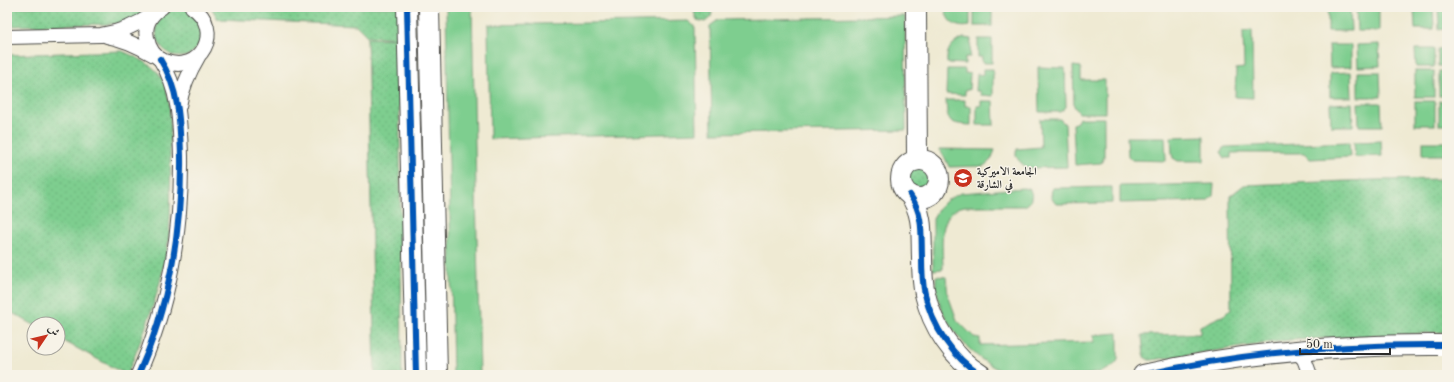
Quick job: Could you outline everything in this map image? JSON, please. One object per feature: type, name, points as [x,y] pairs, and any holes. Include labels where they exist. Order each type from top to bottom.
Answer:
[{"type":"street","points":[[178,112],[185,83],[190,70],[204,49],[208,39],[208,29],[205,19],[192,7]]},
{"type":"street","points":[[407,7],[416,375]]},
{"type":"street","points":[[429,7],[437,375]]},
{"type":"street","points":[[916,7],[918,159]]},
{"type":"street","points":[[7,37],[101,35],[115,33],[128,29],[157,11]]},
{"type":"street","points":[[138,375],[152,340],[170,276],[176,244],[181,178],[178,112],[173,84],[167,71],[148,45],[146,35],[148,24],[157,11]]},
{"type":"street","points":[[101,35],[115,37],[142,47],[157,57],[172,64],[186,64],[198,57]]},
{"type":"street","points":[[918,159],[928,161],[937,169],[939,174],[939,183],[935,192],[920,196],[904,188],[901,182],[901,176],[907,165],[918,159]]},
{"type":"street","points":[[920,196],[917,206],[921,218],[922,274],[924,294],[940,334],[951,349],[964,362],[982,375]]},
{"type":"street","points":[[1143,375],[1220,360],[1296,351],[1405,345],[1447,345]]},
{"type":"street","points":[[1296,351],[1304,359],[1310,375]]},
{"type":"green space","points":[[7,7],[149,7],[142,19],[112,24],[7,26]]},
{"type":"green space","points":[[211,7],[400,7],[402,38],[367,36],[356,25],[218,19]]},
{"type":"green space","points":[[446,7],[472,7],[480,375],[453,375]]},
{"type":"green space","points":[[488,7],[577,7],[488,9]]},
{"type":"green space","points":[[697,7],[710,7],[712,13],[711,17],[705,22],[697,20],[694,12]]},
{"type":"green space","points":[[945,7],[970,7],[970,26],[965,27],[953,23],[947,17]]},
{"type":"green space","points":[[974,7],[992,7],[992,26],[974,26]]},
{"type":"green space","points":[[1414,7],[1433,7],[1434,29],[1415,29]]},
{"type":"green space","points":[[1438,7],[1447,7],[1447,30],[1439,29]]},
{"type":"green space","points":[[176,8],[190,10],[197,16],[203,40],[193,52],[184,57],[175,56],[166,51],[160,44],[156,35],[157,25],[163,16]]},
{"type":"green space","points":[[1328,8],[1350,8],[1351,31],[1328,31]]},
{"type":"green space","points":[[1356,8],[1379,8],[1379,31],[1357,31]]},
{"type":"green space","points":[[905,16],[906,130],[712,133],[710,26],[718,20]]},
{"type":"green space","points":[[688,21],[695,28],[697,133],[490,139],[488,25]]},
{"type":"green space","points":[[1252,30],[1253,98],[1235,97],[1236,69],[1244,68],[1243,31]]},
{"type":"green space","points":[[367,38],[399,39],[402,375],[375,375]]},
{"type":"green space","points":[[964,38],[971,39],[970,57],[965,57],[965,64],[947,63],[947,54],[950,48],[956,42]]},
{"type":"green space","points":[[978,39],[992,39],[992,63],[982,63],[982,57],[978,57]]},
{"type":"green space","points":[[1379,44],[1380,66],[1358,67],[1357,45]]},
{"type":"green space","points":[[1329,45],[1351,45],[1351,67],[1330,68]]},
{"type":"green space","points":[[1447,48],[1447,66],[1438,66],[1438,49]]},
{"type":"green space","points":[[1415,49],[1434,49],[1434,67],[1416,67]]},
{"type":"green space","points":[[122,51],[134,56],[157,71],[167,91],[170,125],[169,235],[163,271],[153,306],[127,375],[66,342],[66,316],[26,316],[26,321],[7,310],[7,55]]},
{"type":"green space","points":[[1073,66],[1081,67],[1081,80],[1105,80],[1105,113],[1079,113],[1074,106]]},
{"type":"green space","points":[[1038,67],[1065,68],[1066,107],[1060,112],[1039,112]]},
{"type":"green space","points":[[947,69],[965,69],[965,73],[970,74],[969,90],[965,90],[965,95],[946,94]]},
{"type":"green space","points":[[983,69],[993,69],[993,96],[981,95],[980,91],[976,91],[977,74],[983,75]]},
{"type":"green space","points":[[1415,71],[1434,71],[1434,97],[1415,97]]},
{"type":"green space","points":[[1439,71],[1447,71],[1447,96],[1439,96]]},
{"type":"green space","points":[[1351,72],[1352,97],[1330,97],[1330,73]]},
{"type":"green space","points":[[1358,72],[1380,72],[1381,97],[1358,97]]},
{"type":"green space","points":[[946,100],[965,100],[965,106],[971,106],[971,125],[958,124],[951,120],[947,113]]},
{"type":"green space","points":[[981,101],[993,101],[994,125],[977,125],[977,106],[981,106]]},
{"type":"green space","points":[[1415,101],[1435,101],[1435,125],[1415,125]]},
{"type":"green space","points":[[1439,101],[1447,101],[1447,125],[1439,125]]},
{"type":"green space","points":[[1352,103],[1353,126],[1331,126],[1330,104]]},
{"type":"green space","points":[[1358,103],[1381,103],[1382,126],[1359,126]]},
{"type":"green space","points":[[1079,118],[1104,118],[1104,158],[1101,163],[1075,165],[1073,124],[1077,122]]},
{"type":"green space","points":[[1040,119],[1060,119],[1065,124],[1067,167],[1027,168],[1017,157],[1017,149],[1041,147]]},
{"type":"green space","points":[[1204,136],[1204,161],[1178,161],[1173,158],[1171,137]]},
{"type":"green space","points":[[1127,137],[1165,137],[1166,161],[1132,160],[1128,156]]},
{"type":"green space","points":[[1381,141],[1382,156],[1355,157],[1354,142]]},
{"type":"green space","points":[[1349,142],[1350,157],[1310,159],[1304,153],[1231,153],[1231,158],[1225,158],[1221,152],[1225,147]]},
{"type":"green space","points":[[1423,142],[1447,142],[1447,155],[1423,155]]},
{"type":"green space","points":[[939,149],[995,150],[991,160],[984,166],[949,167]]},
{"type":"green space","points":[[915,166],[925,166],[932,173],[932,183],[925,190],[915,190],[908,183],[908,173]]},
{"type":"green space","points":[[1447,179],[1447,332],[1289,340],[1152,360],[1144,357],[1142,335],[1200,334],[1200,326],[1224,315],[1231,309],[1230,196],[1244,185],[1372,180]]},
{"type":"green space","points":[[1214,184],[1213,196],[1207,201],[1120,203],[1120,186]]},
{"type":"green space","points":[[1112,187],[1112,203],[1058,204],[1055,203],[1051,197],[1052,188]]},
{"type":"green space","points":[[1023,188],[1029,189],[1032,194],[1030,202],[1025,206],[965,206],[956,209],[949,215],[945,222],[943,231],[943,269],[933,270],[933,219],[944,203],[961,193]]},
{"type":"green space","points":[[936,276],[946,277],[948,295],[957,320],[974,337],[980,338],[980,345],[1094,342],[1094,335],[1118,333],[1118,360],[1104,371],[1094,374],[1071,376],[1025,376],[1010,374],[996,368],[982,360],[970,349],[948,322],[941,307],[937,292]]},
{"type":"cycle path","points":[[407,7],[416,375]]},
{"type":"cycle path","points":[[138,375],[158,322],[172,268],[181,184],[180,130],[175,94],[160,59]]},
{"type":"cycle path","points":[[910,195],[918,210],[920,218],[923,285],[928,306],[938,329],[945,340],[961,360],[981,375]]},
{"type":"cycle path","points":[[1143,375],[1218,360],[1294,351],[1371,346],[1447,345]]},
{"type":"place","name":"الجامعة الاميركية في الشارقة","points":[[963,178]]}]
